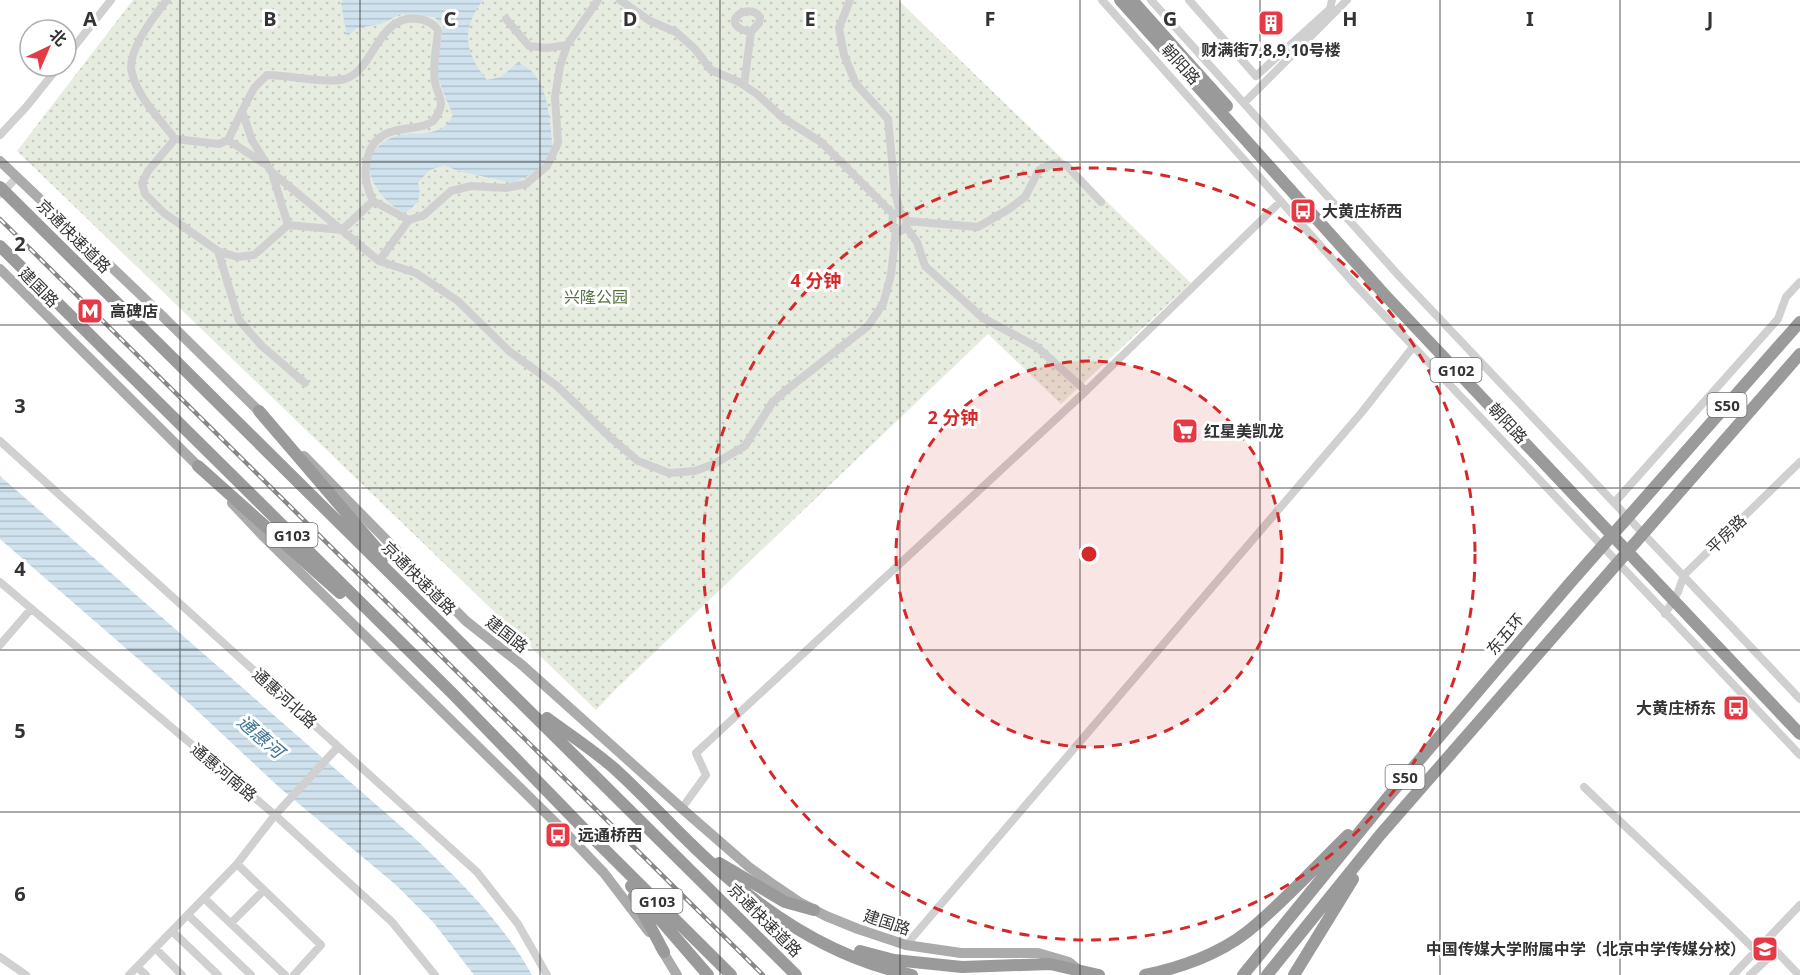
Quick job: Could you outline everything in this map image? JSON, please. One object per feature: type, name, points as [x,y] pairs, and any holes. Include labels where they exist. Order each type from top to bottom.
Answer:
[{"type":"highway","name":"朝阳路","points":[[1120,0],[1384,294],[1800,722]]},
{"type":"highway","name":"朝阳路","points":[[1131,0],[1390,288],[1676,596],[1800,734]]},
{"type":"highway","name":"京通快速道路","points":[[0,187],[796,975]]},
{"type":"highway","name":"G103","points":[[0,246],[452,693],[582,827],[731,975]]},
{"type":"highway","name":"东五环","points":[[1243,975],[1388,797],[1570,583],[1800,322]]},
{"type":"highway","name":"S50","points":[[1267,975],[1380,835],[1800,354]]},
{"type":"highway","points":[[259,411],[441,624]]},
{"type":"highway","points":[[198,466],[452,693]]},
{"type":"highway","points":[[511,692],[615,769],[751,898],[782,920],[853,956],[912,975]]},
{"type":"highway","points":[[1145,975],[1169,970],[1209,954],[1246,932],[1388,797]]},
{"type":"highway","points":[[582,827],[708,975]]},
{"type":"highway","points":[[1294,975],[1380,835]]},
{"type":"highway","points":[[694,846],[785,902],[814,910]]},
{"type":"highway","points":[[623,876],[664,952]]},
{"type":"highway","points":[[819,940],[894,960],[962,967],[1050,964],[1099,975]]},
{"type":"main road","name":"建国路","points":[[0,161],[259,411],[466,621],[522,665],[749,867],[814,910],[858,929],[906,945],[961,953],[1038,953],[1069,962],[1085,975]]},
{"type":"main road","name":"建国路","points":[[0,269],[198,466],[264,537],[537,804],[604,873],[664,952],[677,975]]},
{"type":"street","points":[[78,42],[111,0]]},
{"type":"street","points":[[166,0],[144,33],[134,54],[131,72],[143,96],[175,139],[219,144],[228,140],[254,88],[267,75],[333,81],[348,78],[363,65],[373,47],[398,21],[409,18],[426,20],[434,25],[438,30],[434,80],[441,105],[435,119],[426,124],[384,134],[371,147],[364,170],[373,201],[410,220]]},
{"type":"street","points":[[379,261],[410,220],[424,215],[451,191],[471,186],[506,188],[526,184],[547,166],[558,143],[555,97],[560,66],[567,45],[598,0]]},
{"type":"street","points":[[620,0],[650,21],[676,32],[695,49],[711,70],[744,85],[783,118],[821,142],[896,214],[905,216],[925,266],[983,318],[1037,347],[1086,391]]},
{"type":"street","points":[[850,0],[839,28],[844,55],[856,84],[888,119],[896,214],[892,226],[902,231],[907,224]]},
{"type":"street","name":"朝阳路","points":[[1102,0],[1413,347],[1800,755]]},
{"type":"street","name":"朝阳路","points":[[1151,0],[1400,277],[1800,699]]},
{"type":"street","points":[[1189,0],[1256,76],[1330,9],[1332,0]]},
{"type":"street","points":[[1244,103],[1347,0]]},
{"type":"street","points":[[506,19],[529,46],[548,48],[567,45]]},
{"type":"street","points":[[744,85],[751,32]]},
{"type":"street","points":[[0,135],[49,78]]},
{"type":"street","points":[[242,111],[252,140],[270,169],[288,225]]},
{"type":"street","points":[[175,139],[148,171],[142,183],[145,194],[164,213],[218,251],[237,257],[254,255],[288,225],[342,230],[373,201]]},
{"type":"street","points":[[228,140],[270,169],[379,261],[416,273],[458,301],[508,351],[557,386],[638,461],[669,473],[695,471],[714,464],[745,446],[772,403],[868,326],[883,304],[891,274],[896,230]]},
{"type":"street","points":[[907,224],[978,227],[1025,197],[1039,170],[1055,163],[1067,166],[1101,202]]},
{"type":"street","points":[[0,195],[17,177]]},
{"type":"street","points":[[682,808],[705,774],[696,753],[1086,391],[1281,201]]},
{"type":"street","points":[[218,251],[239,320],[262,346],[305,383]]},
{"type":"street","points":[[1615,502],[1778,319],[1786,297],[1800,282]]},
{"type":"street","points":[[906,945],[1362,412],[1413,347]]},
{"type":"street","name":"通惠河北路","points":[[0,441],[336,750],[477,872],[518,924],[547,975]]},
{"type":"street","name":"平房路","points":[[1665,614],[1676,596],[1684,575],[1800,462]]},
{"type":"street","name":"通惠河南路","points":[[0,582],[275,815],[392,922],[435,975]]},
{"type":"street","points":[[0,645],[31,609]]},
{"type":"street","points":[[129,975],[237,864],[275,815],[336,750]]},
{"type":"street","points":[[1584,787],[1631,833],[1701,895],[1756,951]]},
{"type":"street","points":[[237,864],[321,945],[294,975]]},
{"type":"street","points":[[231,923],[264,890]]},
{"type":"street","points":[[204,898],[285,975]]},
{"type":"street","points":[[1733,975],[1800,905]]},
{"type":"street","points":[[188,915],[251,975]]},
{"type":"street","points":[[172,931],[218,975]]},
{"type":"street","points":[[155,948],[182,975]]},
{"type":"street","points":[[1750,975],[1776,951],[1799,975]]},
{"type":"street","points":[[0,957],[26,975]]},
{"type":"street","points":[[137,967],[146,975]]},
{"type":"green space","name":"兴隆公园","points":[[133,0],[898,0],[1191,283],[1061,404],[988,334],[596,710],[17,151],[73,78],[78,78],[78,72]]},
{"type":"water","points":[[343,0],[483,0],[471,21],[469,31],[468,40],[474,60],[487,80],[501,77],[517,63],[528,68],[536,77],[542,87],[549,113],[553,152],[536,172],[513,183],[458,171],[444,165],[430,170],[418,182],[419,197],[416,204],[409,210],[405,213],[394,206],[381,194],[371,176],[371,158],[377,148],[393,137],[438,130],[453,117],[438,75],[443,25],[434,17],[401,14],[381,24],[357,28],[347,36],[341,4]]},
{"type":"water","name":"通惠河","points":[[0,476],[419,842],[466,888],[495,921],[532,975],[474,975],[433,922],[396,885],[280,788],[189,703],[0,539]]},
{"type":"railway","points":[[0,219],[763,975]]},
{"type":"place","name":"财满街7,8,9,10号楼","points":[[1271,23]]},
{"type":"place","name":"大黄庄桥西","points":[[1303,211]]},
{"type":"place","name":"高碑店","points":[[90,311]]},
{"type":"place","name":"红星美凯龙","points":[[1185,431]]},
{"type":"place","name":"大黄庄桥东","points":[[1736,708]]},
{"type":"place","name":"远通桥西","points":[[558,835]]},
{"type":"place","name":"中国传媒大学附属中学（北京中学传媒分校）","points":[[1765,949]]}]
